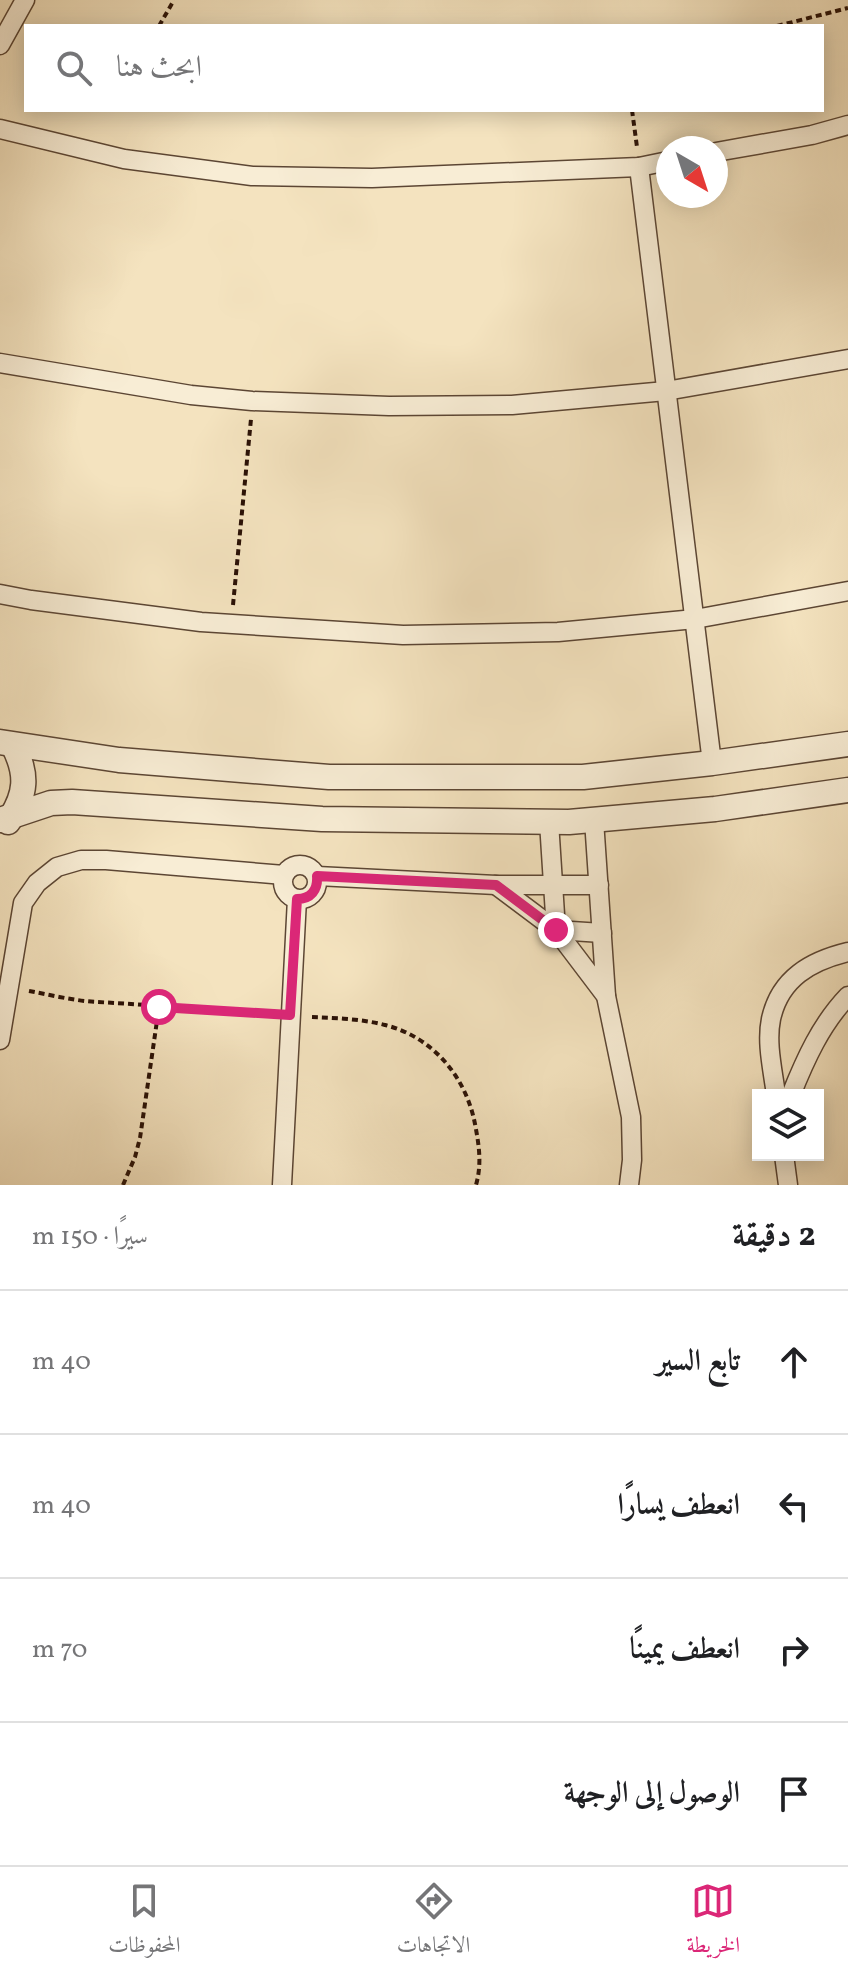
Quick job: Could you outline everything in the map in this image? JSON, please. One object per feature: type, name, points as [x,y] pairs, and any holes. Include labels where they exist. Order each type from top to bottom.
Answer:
[{"type":"street","points":[[0,45],[25,0]]},
{"type":"street","points":[[728,150],[812,135],[848,125]]},
{"type":"street","points":[[0,129],[124,159],[252,176],[372,178],[639,167],[656,163]]},
{"type":"street","points":[[639,167],[712,763]]},
{"type":"street","points":[[0,363],[191,395],[252,401],[389,406],[512,405],[666,391],[848,359]]},
{"type":"street","points":[[0,594],[201,622],[403,635],[558,632],[695,619],[848,591]]},
{"type":"street","points":[[6,744],[119,760],[329,777],[583,777],[848,744]]},
{"type":"street","points":[[4,823],[19,804],[23,790],[20,759],[6,744]]},
{"type":"street","points":[[4,823],[30,808],[72,802],[322,819],[549,822],[715,809],[848,790]]},
{"type":"street","points":[[594,820],[606,996],[631,1117],[629,1185]]},
{"type":"street","points":[[549,822],[556,930]]},
{"type":"street","points":[[0,1040],[23,903],[37,883],[57,867],[81,860],[106,860],[284,875]]},
{"type":"street","points":[[317,876],[315,891],[310,896],[297,899],[286,893],[284,875],[294,866],[301,865],[308,866],[317,876],[496,885],[599,885]]},
{"type":"street","points":[[496,885],[556,930],[606,996]]},
{"type":"street","points":[[282,1185],[297,899]]},
{"type":"street","points":[[556,930],[602,933]]},
{"type":"street","points":[[775,1089],[770,1046],[771,1021],[778,998],[793,978],[813,963],[848,952]]},
{"type":"street","points":[[793,1089],[821,1031],[848,996]]},
{"type":"street","points":[[785,1161],[788,1185]]},
{"type":"path","points":[[160,24],[174,0]]},
{"type":"path","points":[[785,24],[848,8]]},
{"type":"path","points":[[632,112],[639,167]]},
{"type":"path","points":[[231,624],[252,401]]},
{"type":"path","points":[[9,988],[97,1002],[343,1019],[403,1031],[435,1051],[459,1080],[474,1116],[480,1151],[476,1185]]},
{"type":"path","points":[[123,1185],[140,1138],[159,1007]]},
{"type":"route","points":[[159,1007],[290,1015],[297,899],[304,899],[315,891],[317,876],[496,885],[556,930]]}]
